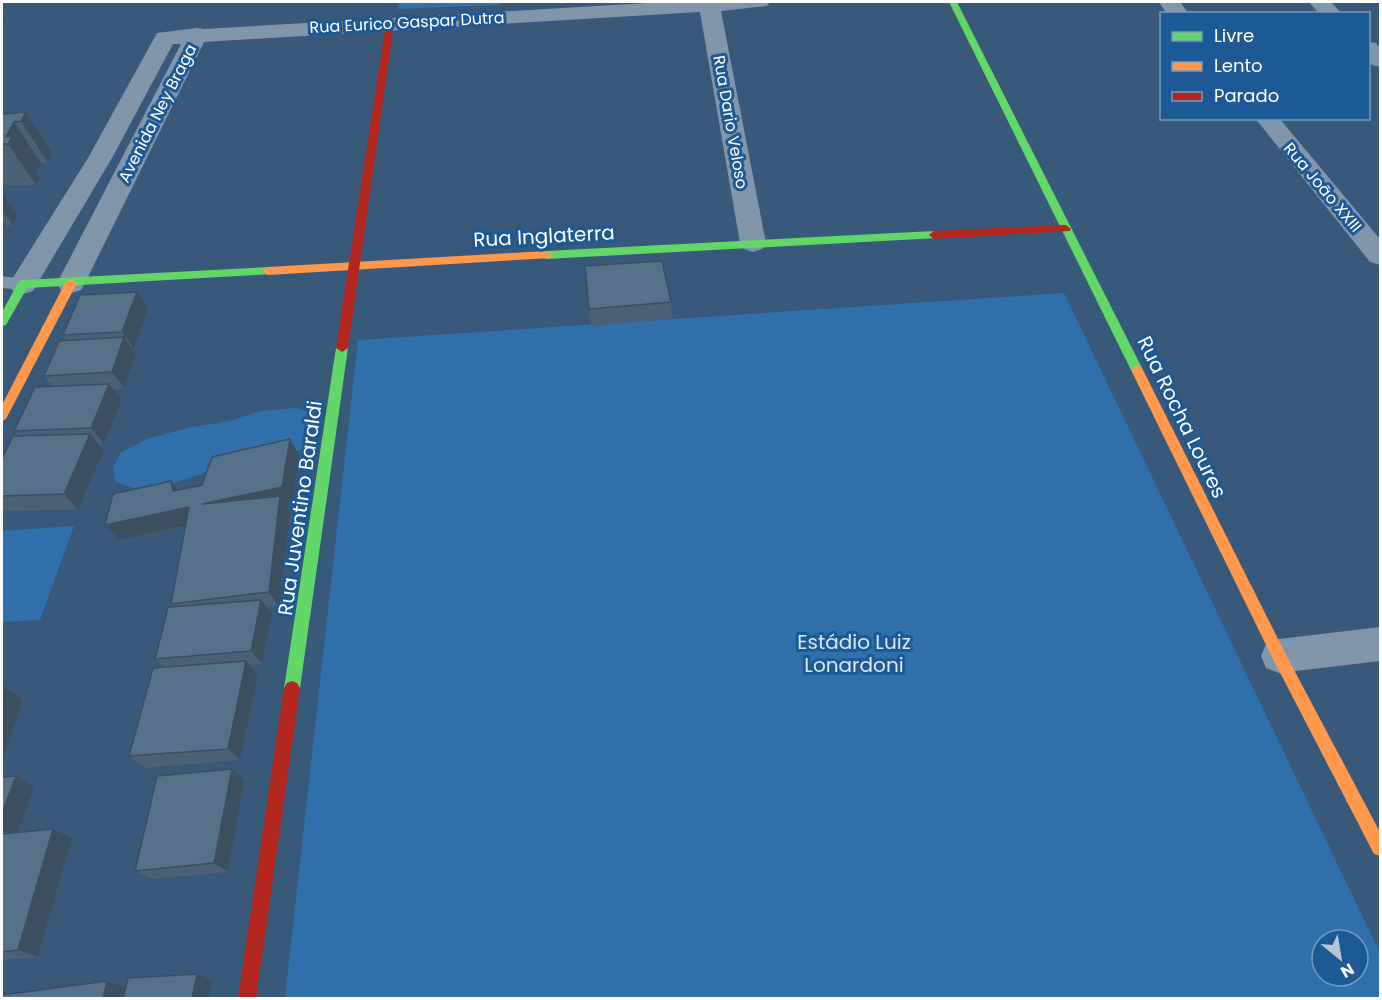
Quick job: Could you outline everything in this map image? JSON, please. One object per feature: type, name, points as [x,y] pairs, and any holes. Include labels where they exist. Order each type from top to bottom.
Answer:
[{"type":"street","name":"Rua Eurico Gaspar Dutra","points":[[197,34],[709,3],[760,2]]},
{"type":"street","name":"Rua Rocha Loures","points":[[953,2],[1279,656],[1380,848]]},
{"type":"street","name":"Rua Dario Veloso","points":[[709,3],[753,243]]},
{"type":"street","name":"Rua Juventino Baraldi","points":[[247,999],[390,23]]},
{"type":"street","name":"Avenida Ney Braga","points":[[2,322],[12,283],[100,158],[165,38],[197,34]]},
{"type":"street","name":"Avenida Ney Braga","points":[[2,416],[197,34]]},
{"type":"street","name":"Rua João XXIII","points":[[1268,120],[1380,256]]},
{"type":"street","name":"Rua Inglaterra","points":[[12,283],[71,283],[753,243],[1066,229]]},
{"type":"street","points":[[1279,656],[1380,644]]},
{"type":"green space","points":[[399,2],[499,2],[499,5],[397,9]]},
{"type":"green space","name":"Estádio Luiz Lonardoni","points":[[1064,293],[1368,928],[1310,928],[1310,988],[1370,988],[1370,932],[1380,953],[1380,998],[285,998],[358,340]]},
{"type":"green space","points":[[295,408],[314,412],[316,423],[314,432],[304,449],[232,464],[175,483],[146,489],[130,487],[115,481],[113,468],[120,453],[147,439],[187,428],[230,421],[260,411]]},
{"type":"green space","points":[[74,526],[40,620],[2,622],[2,531]]},
{"type":"building","points":[[26,112],[21,121],[14,122],[6,137],[12,136],[8,144],[2,144],[2,114]]},
{"type":"building","points":[[662,261],[671,302],[589,309],[585,266]]},
{"type":"building","points":[[137,292],[122,332],[63,335],[80,295]]},
{"type":"building","points":[[124,337],[112,372],[44,376],[59,341]]},
{"type":"building","points":[[109,384],[91,428],[14,431],[35,387]]},
{"type":"building","points":[[90,434],[64,494],[2,496],[2,459],[13,436]]},
{"type":"building","points":[[290,439],[282,487],[202,504],[280,496],[269,592],[171,604],[189,507],[105,525],[113,494],[171,481],[173,491],[202,485],[212,457]]},
{"type":"building","points":[[261,600],[251,651],[155,659],[168,607]]},
{"type":"building","points":[[246,661],[228,749],[129,756],[153,668]]},
{"type":"building","points":[[232,769],[214,863],[135,871],[157,776]]},
{"type":"building","points":[[16,776],[2,813],[2,777]]},
{"type":"building","points":[[53,829],[18,950],[2,952],[2,834]]},
{"type":"building","points":[[197,974],[192,999],[123,999],[128,978]]},
{"type":"building","points":[[107,981],[103,999],[2,999],[2,995]]},
{"type":"traffic: fast","points":[[953,2],[1137,370]]},
{"type":"traffic: fast","points":[[546,255],[934,235]]},
{"type":"traffic: fast","points":[[2,322],[23,284],[268,271]]},
{"type":"traffic: fast","points":[[292,688],[342,348]]},
{"type":"traffic: slow","points":[[268,271],[546,255]]},
{"type":"traffic: slow","points":[[2,416],[71,283]]},
{"type":"traffic: slow","points":[[1137,370],[1279,656],[1380,848]]},
{"type":"traffic: jam","points":[[342,348],[390,23]]},
{"type":"traffic: jam","points":[[934,235],[1066,229]]},
{"type":"traffic: jam","points":[[247,998],[292,688]]}]
